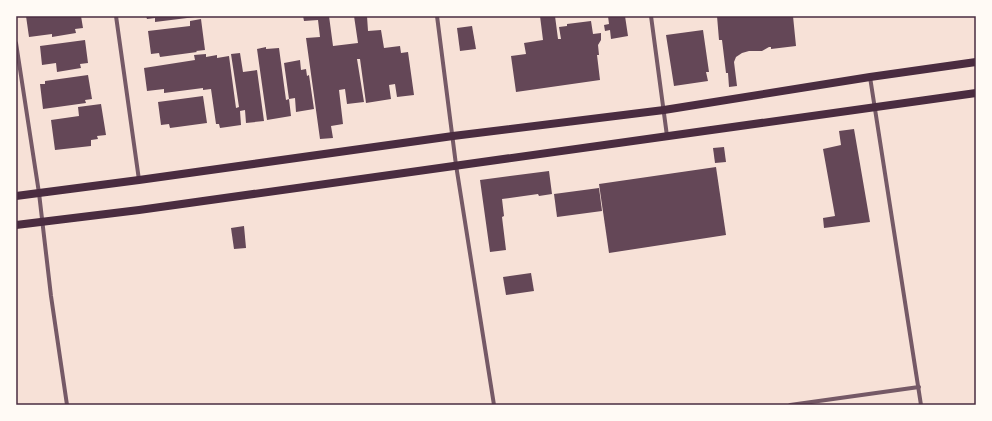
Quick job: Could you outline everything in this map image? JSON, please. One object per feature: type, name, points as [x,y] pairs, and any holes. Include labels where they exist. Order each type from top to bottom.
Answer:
[{"type":"main road","points":[[16,196],[454,136],[664,110],[870,77],[976,62]]},
{"type":"main road","points":[[16,225],[139,210],[976,93]]},
{"type":"street","points":[[116,16],[139,180]]},
{"type":"street","points":[[437,16],[454,136],[456,165],[494,405]]},
{"type":"street","points":[[652,16],[667,136]]},
{"type":"street","points":[[16,43],[39,193],[67,405]]},
{"type":"street","points":[[870,77],[921,405]]},
{"type":"street","points":[[790,405],[816,403],[919,387]]},
{"type":"building","points":[[26,16],[81,16],[83,28],[75,29],[76,33],[52,37],[52,34],[29,37]]},
{"type":"building","points":[[146,16],[195,17],[155,22],[155,18],[147,19]]},
{"type":"building","points":[[303,16],[329,16],[333,46],[358,43],[354,16],[367,16],[368,31],[381,30],[384,48],[400,46],[401,53],[408,52],[414,95],[397,97],[395,84],[389,85],[391,99],[366,103],[360,59],[357,59],[364,102],[347,104],[345,89],[339,90],[343,124],[331,126],[333,138],[320,139],[306,38],[320,37],[318,20],[304,21]]},
{"type":"building","points":[[540,16],[555,16],[558,39],[561,39],[559,27],[567,26],[567,24],[591,21],[593,34],[601,33],[601,40],[598,45],[599,55],[597,55],[600,80],[516,92],[511,56],[526,54],[524,43],[543,40]]},
{"type":"building","points":[[608,16],[625,16],[628,36],[611,39],[610,30],[605,31],[604,25],[609,24]]},
{"type":"building","points":[[717,16],[793,16],[796,46],[771,49],[771,47],[769,47],[762,51],[749,51],[742,53],[736,57],[734,62],[737,86],[729,87],[722,40],[719,40]]},
{"type":"building","points":[[201,19],[205,50],[160,57],[159,53],[151,54],[148,31],[190,26],[190,21]]},
{"type":"building","points":[[472,26],[476,49],[460,51],[457,28]]},
{"type":"building","points":[[703,30],[709,72],[706,72],[708,81],[674,86],[666,35]]},
{"type":"building","points":[[85,40],[88,63],[80,64],[81,68],[57,72],[56,63],[42,65],[40,46]]},
{"type":"building","points":[[266,47],[266,49],[279,48],[286,100],[289,99],[291,116],[267,120],[257,49]]},
{"type":"building","points":[[240,53],[243,72],[257,70],[264,121],[246,123],[245,110],[240,111],[241,125],[220,128],[219,124],[216,124],[211,89],[203,90],[203,88],[164,93],[164,89],[147,91],[144,68],[195,60],[194,55],[206,54],[206,57],[217,55],[217,58],[229,56],[236,108],[239,107],[231,54]]},
{"type":"building","points":[[300,60],[301,70],[306,69],[307,76],[309,75],[314,109],[296,112],[295,98],[289,99],[284,63]]},
{"type":"building","points":[[88,75],[92,99],[85,100],[86,103],[43,109],[40,84],[45,84],[45,81]]},
{"type":"building","points":[[203,96],[207,123],[170,128],[169,124],[161,125],[158,102]]},
{"type":"building","points":[[101,104],[106,135],[97,136],[98,139],[91,140],[91,146],[55,150],[51,120],[79,116],[78,107]]},
{"type":"building","points":[[854,129],[870,222],[824,228],[823,218],[835,216],[823,149],[841,145],[839,131]]},
{"type":"building","points":[[724,147],[726,162],[715,163],[713,148]]},
{"type":"building","points":[[716,167],[726,235],[609,253],[599,184]]},
{"type":"building","points":[[549,171],[552,194],[539,196],[538,194],[502,199],[504,216],[502,217],[506,250],[490,252],[480,180]]},
{"type":"building","points":[[599,188],[602,211],[557,217],[554,194]]},
{"type":"building","points":[[244,226],[246,248],[234,249],[231,228]]},
{"type":"building","points":[[531,273],[534,291],[506,295],[503,277]]}]
